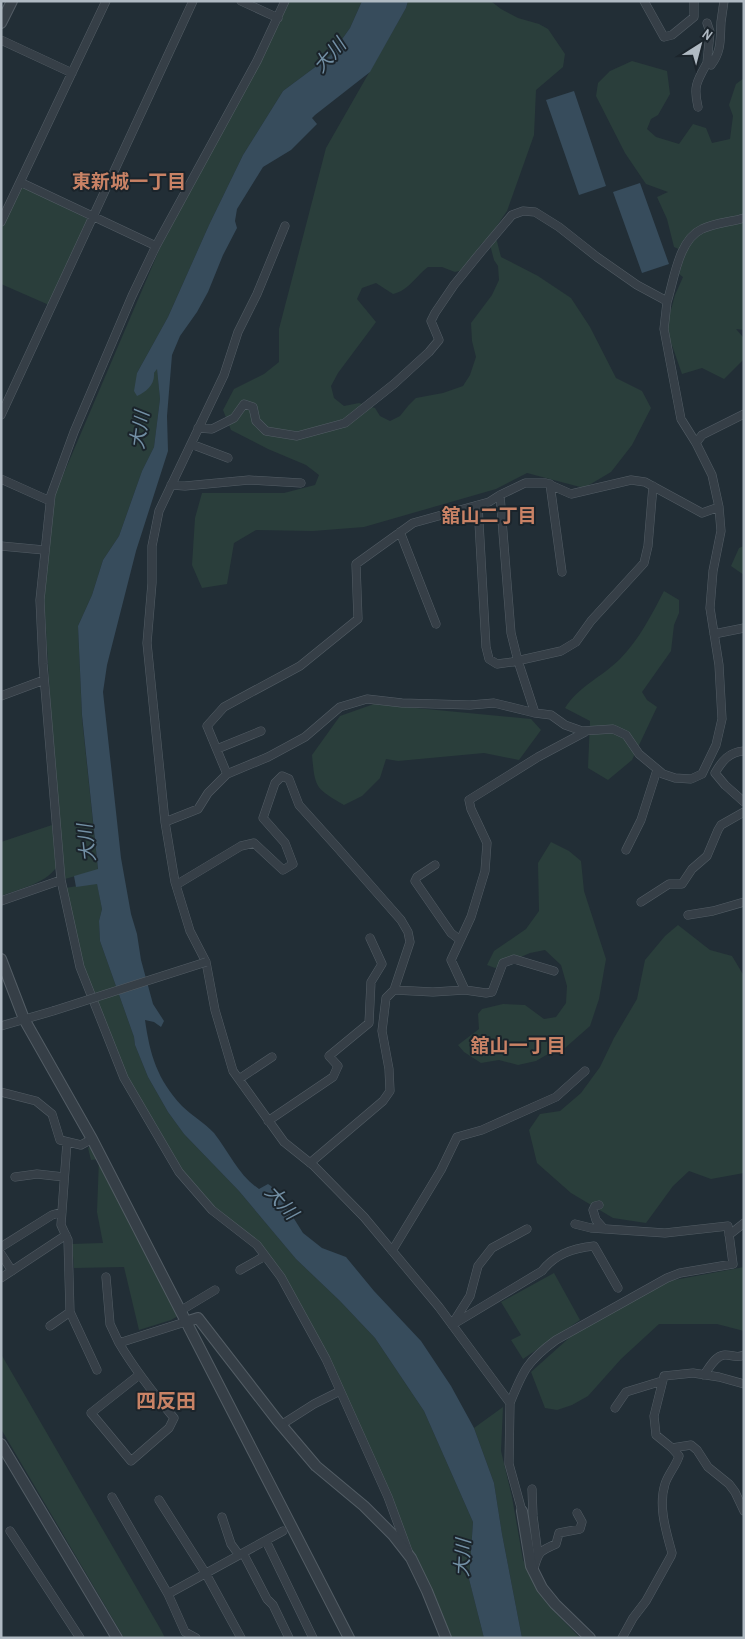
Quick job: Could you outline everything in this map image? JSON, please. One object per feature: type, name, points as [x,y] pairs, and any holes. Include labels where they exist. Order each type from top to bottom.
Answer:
[{"type":"street","points":[[1,23],[12,1]]},
{"type":"street","points":[[1,222],[106,1]]},
{"type":"street","points":[[1,416],[193,1]]},
{"type":"street","points":[[241,1],[278,18]]},
{"type":"street","points":[[284,1],[278,18],[257,61],[156,246],[132,296],[74,432],[51,495],[40,600],[44,680],[61,880],[80,967],[124,1078],[179,1172],[212,1210],[257,1245],[281,1277],[325,1356],[388,1497],[411,1558],[446,1638]]},
{"type":"street","points":[[644,1],[664,37],[672,35],[694,17],[694,1]]},
{"type":"street","points":[[707,63],[711,65],[716,58],[721,42],[724,1]]},
{"type":"street","points":[[698,107],[694,94],[697,81],[707,63],[710,32],[707,23]]},
{"type":"street","points":[[1,40],[72,73]]},
{"type":"street","points":[[20,182],[156,246]]},
{"type":"street","points":[[198,428],[212,429],[234,418],[244,404],[253,407],[256,421],[266,431],[296,436],[345,423],[394,384],[429,352],[439,340],[431,321],[435,313],[454,285],[512,215],[522,211],[536,212],[604,263],[667,302]]},
{"type":"street","points":[[165,822],[198,809],[208,793],[227,774],[268,757],[305,737],[340,708],[367,699],[402,703],[470,705],[494,703],[551,715],[565,725],[582,732],[613,729],[626,735],[639,754],[663,774],[675,778],[691,779],[702,774],[716,745],[722,719],[719,665],[710,608],[713,571],[721,531],[719,507],[712,475],[681,419],[664,329],[673,273],[688,241],[701,230],[744,218]]},
{"type":"street","points":[[285,226],[258,294],[238,332],[224,375],[159,511],[152,546],[152,582],[147,643],[165,822],[176,885],[190,931],[206,962],[215,1010],[233,1071],[284,1142],[310,1163],[364,1217],[439,1307],[510,1403]]},
{"type":"street","points":[[696,443],[702,435],[744,414]]},
{"type":"street","points":[[191,444],[228,458]]},
{"type":"street","points":[[1,479],[50,501]]},
{"type":"street","points":[[171,485],[185,486],[249,480],[301,482]]},
{"type":"street","points":[[227,774],[208,726],[224,707],[300,666],[358,619],[356,564],[413,523],[489,502],[525,483],[546,483],[570,494],[631,480],[645,482],[702,513],[719,507]]},
{"type":"street","points":[[550,484],[562,572]]},
{"type":"street","points":[[478,505],[486,647],[489,659],[497,664],[560,652],[576,642],[591,621],[644,563],[648,546],[653,486]]},
{"type":"street","points":[[500,495],[511,633],[535,713]]},
{"type":"street","points":[[400,532],[436,624]]},
{"type":"street","points":[[1,546],[44,550]]},
{"type":"street","points":[[714,634],[744,628]]},
{"type":"street","points":[[1,696],[44,680]]},
{"type":"street","points":[[217,749],[261,731]]},
{"type":"street","points":[[465,990],[451,960],[470,917],[486,871],[487,842],[469,800],[538,757],[587,731]]},
{"type":"street","points":[[715,773],[724,758],[744,751]]},
{"type":"street","points":[[705,768],[715,773],[744,802]]},
{"type":"street","points":[[626,850],[641,820],[657,770]]},
{"type":"street","points":[[176,885],[241,846],[254,843],[283,870],[293,864],[286,843],[263,818],[275,783],[282,776],[289,779],[298,806],[343,853],[401,920],[408,932],[410,942],[394,990],[386,998],[382,1031],[389,1069],[390,1091],[383,1100],[310,1163]]},
{"type":"street","points":[[641,902],[669,884],[682,884],[692,869],[708,856],[721,825],[744,810],[735,794]]},
{"type":"street","points":[[435,865],[417,877],[416,881],[451,933],[460,940]]},
{"type":"street","points":[[1,901],[61,880]]},
{"type":"street","points":[[688,915],[714,911],[744,902]]},
{"type":"street","points":[[268,1121],[333,1077],[338,1066],[329,1056],[369,1022],[371,982],[382,964],[370,938]]},
{"type":"street","points":[[1,959],[24,1019],[92,1139],[349,1638]]},
{"type":"street","points":[[394,990],[492,992],[504,963],[514,959],[554,971]]},
{"type":"street","points":[[1,1026],[206,962]]},
{"type":"street","points":[[239,1079],[272,1057]]},
{"type":"street","points":[[392,1251],[441,1170],[457,1137],[482,1130],[556,1097],[584,1071]]},
{"type":"street","points":[[1,1092],[36,1101],[52,1114],[60,1140],[81,1145],[92,1139]]},
{"type":"street","points":[[67,1142],[61,1225],[68,1240],[70,1312],[97,1370]]},
{"type":"street","points":[[15,1177],[36,1174],[64,1177]]},
{"type":"street","points":[[599,1205],[592,1210],[593,1216],[604,1229]]},
{"type":"street","points":[[1,1247],[52,1215],[62,1212]]},
{"type":"street","points":[[729,1235],[744,1223]]},
{"type":"street","points":[[575,1224],[604,1229],[665,1233],[728,1226],[733,1264],[666,1278],[556,1340],[540,1351],[520,1376],[510,1403],[509,1464],[522,1511],[531,1566],[542,1588],[555,1604],[590,1638]]},
{"type":"street","points":[[452,1325],[470,1296],[478,1266],[492,1248],[527,1229]]},
{"type":"street","points":[[1,1278],[66,1235]]},
{"type":"street","points":[[452,1325],[542,1271],[549,1261],[576,1248],[594,1246],[618,1288]]},
{"type":"street","points":[[1,1254],[12,1271]]},
{"type":"street","points":[[240,1270],[265,1256]]},
{"type":"street","points":[[106,1277],[110,1324],[119,1343],[139,1374],[174,1418],[169,1428],[131,1462],[91,1413],[139,1374]]},
{"type":"street","points":[[180,1311],[215,1290]]},
{"type":"street","points":[[50,1326],[70,1312]]},
{"type":"street","points":[[119,1343],[198,1318],[281,1425],[316,1466],[364,1506],[393,1535],[411,1558]]},
{"type":"street","points":[[704,1375],[717,1358],[724,1355],[740,1357],[744,1355]]},
{"type":"street","points":[[622,1638],[633,1618],[646,1601],[672,1552],[662,1518],[665,1483],[679,1456],[656,1435],[654,1426],[654,1416],[664,1376],[692,1373],[744,1384]]},
{"type":"street","points":[[615,1408],[626,1392],[662,1381]]},
{"type":"street","points":[[281,1425],[314,1404],[340,1391]]},
{"type":"street","points":[[1,1444],[117,1638]]},
{"type":"street","points":[[672,1448],[691,1445],[697,1450],[708,1467],[729,1484],[744,1511]]},
{"type":"street","points":[[532,1489],[538,1555]]},
{"type":"street","points":[[112,1497],[168,1594],[185,1632],[196,1638]]},
{"type":"street","points":[[159,1500],[206,1574],[241,1638]]},
{"type":"street","points":[[534,1572],[541,1550],[556,1544],[559,1533],[580,1529],[582,1522],[577,1513]]},
{"type":"street","points":[[222,1517],[231,1544],[241,1554],[267,1599],[273,1605],[289,1638]]},
{"type":"street","points":[[10,1531],[80,1638]]},
{"type":"street","points":[[168,1594],[283,1531]]},
{"type":"street","points":[[266,1541],[313,1638]]},
{"type":"green space","points":[[288,1],[362,1],[350,28],[330,56],[283,91],[243,155],[168,317],[137,373],[154,373],[157,368],[160,399],[154,447],[142,471],[119,536],[103,560],[92,595],[78,626],[82,718],[98,870],[61,880],[44,596],[55,494],[160,248],[281,20]]},
{"type":"green space","points":[[408,1],[502,1],[492,2],[518,18],[539,24],[548,29],[565,54],[563,67],[536,90],[534,135],[507,211],[494,230],[501,257],[538,276],[571,298],[590,327],[616,378],[642,391],[651,408],[632,445],[611,472],[584,488],[527,473],[496,489],[364,527],[313,531],[256,530],[234,543],[227,584],[202,588],[192,565],[195,518],[202,493],[284,493],[315,485],[319,475],[306,465],[268,449],[231,430],[223,410],[234,389],[264,374],[279,362],[279,329],[326,148],[406,8]],"holes":[[[489,241],[494,260],[498,266],[499,280],[492,295],[471,323],[472,341],[476,357],[470,375],[463,386],[443,393],[416,398],[400,416],[390,421],[380,416],[375,408],[359,403],[344,406],[334,398],[331,386],[338,373],[376,322],[357,299],[362,288],[376,283],[393,294],[408,287],[428,267],[442,267],[455,272],[463,270],[482,243]]]},
{"type":"green space","points":[[632,61],[667,71],[670,94],[658,115],[651,119],[647,129],[656,137],[679,144],[693,124],[706,128],[712,143],[730,139],[733,116],[729,105],[736,84],[744,78],[744,218],[701,230],[683,251],[674,247],[667,219],[657,197],[668,192],[646,184],[625,153],[596,96],[598,83],[610,71]]},
{"type":"green space","points":[[21,186],[88,219],[49,305],[1,284],[1,229]]},
{"type":"green space","points":[[744,220],[744,330],[736,329],[743,337],[744,359],[724,379],[702,368],[682,374],[666,328],[675,295],[683,277],[679,274],[686,251],[696,235]]},
{"type":"green space","points":[[744,546],[744,575],[731,566],[739,548]]},
{"type":"green space","points":[[664,591],[679,600],[679,613],[674,625],[671,651],[642,692],[647,700],[657,707],[632,760],[608,780],[588,768],[590,721],[565,708],[577,694],[627,652],[645,626]]},
{"type":"green space","points":[[374,704],[531,719],[541,730],[519,760],[484,753],[398,761],[386,759],[380,778],[362,796],[344,805],[327,795],[318,786],[314,774],[312,755],[340,716]]},
{"type":"green space","points":[[52,825],[56,868],[51,874],[38,882],[1,896],[1,842]]},
{"type":"green space","points":[[551,842],[569,851],[581,861],[584,891],[606,959],[599,999],[590,1026],[565,1048],[536,1061],[518,1065],[499,1060],[481,1063],[464,1052],[458,1045],[479,1029],[478,1014],[482,1009],[503,1004],[525,1005],[544,1019],[556,1017],[566,1003],[567,986],[561,965],[545,950],[530,953],[495,968],[487,965],[494,951],[526,929],[539,911],[538,863]]},
{"type":"green space","points":[[97,883],[102,909],[99,921],[100,941],[134,1037],[135,1045],[148,1077],[168,1112],[184,1134],[239,1191],[296,1259],[375,1338],[424,1411],[473,1522],[469,1579],[484,1638],[450,1638],[409,1542],[326,1359],[281,1277],[257,1245],[209,1207],[179,1172],[124,1078],[80,967],[65,888]]},
{"type":"green space","points":[[678,925],[710,950],[732,956],[744,976],[744,1173],[711,1179],[689,1171],[673,1186],[646,1223],[613,1218],[571,1193],[537,1163],[529,1130],[540,1114],[560,1111],[581,1093],[600,1067],[614,1038],[637,999],[645,960],[665,936]]},
{"type":"green space","points":[[92,1145],[185,1312],[171,1320],[139,1330],[124,1267],[74,1268],[72,1244],[103,1243],[97,1212],[99,1159],[91,1160],[88,1148]]},
{"type":"green space","points":[[744,1267],[744,1331],[717,1324],[659,1324],[621,1359],[588,1396],[572,1405],[557,1410],[545,1408],[531,1372],[588,1321],[634,1301],[669,1281]]},
{"type":"green space","points":[[554,1273],[580,1320],[523,1359],[511,1340],[521,1335],[501,1302]]},
{"type":"green space","points":[[1,1354],[165,1638],[124,1638],[1,1429]]},
{"type":"green space","points":[[503,1407],[501,1451],[512,1497],[523,1560],[542,1593],[557,1614],[580,1638],[522,1638],[494,1483],[474,1428]]},
{"type":"water","name":"大川","points":[[362,1],[408,1],[406,8],[370,72],[315,115],[312,118],[317,124],[291,150],[263,167],[237,209],[235,221],[237,228],[223,255],[208,292],[180,336],[172,355],[167,416],[168,451],[136,551],[107,665],[103,692],[121,858],[131,914],[153,1004],[164,1021],[161,1027],[154,1022],[145,1020],[149,1044],[156,1066],[173,1096],[186,1110],[214,1133],[252,1184],[259,1189],[268,1184],[271,1186],[281,1198],[303,1233],[322,1248],[346,1257],[374,1291],[421,1341],[451,1386],[474,1428],[494,1483],[522,1638],[484,1638],[469,1579],[473,1522],[424,1411],[375,1338],[296,1259],[239,1191],[184,1134],[168,1112],[148,1077],[135,1045],[134,1037],[100,941],[99,921],[102,909],[97,884],[76,887],[74,876],[98,869],[82,715],[78,626],[92,595],[103,560],[119,536],[142,471],[154,447],[160,399],[157,369],[149,388],[137,396],[134,391],[137,373],[168,317],[243,155],[283,91],[330,56],[350,28]]},
{"type":"water","points":[[574,91],[606,186],[579,195],[546,100]]},
{"type":"water","points":[[640,183],[669,264],[642,273],[613,192]]},
{"type":"district","name":"東新城一丁目","points":[[129,181]]},
{"type":"district","name":"舘山二丁目","points":[[489,515]]},
{"type":"district","name":"舘山一丁目","points":[[518,1045]]},
{"type":"district","name":"四反田","points":[[166,1400]]}]
